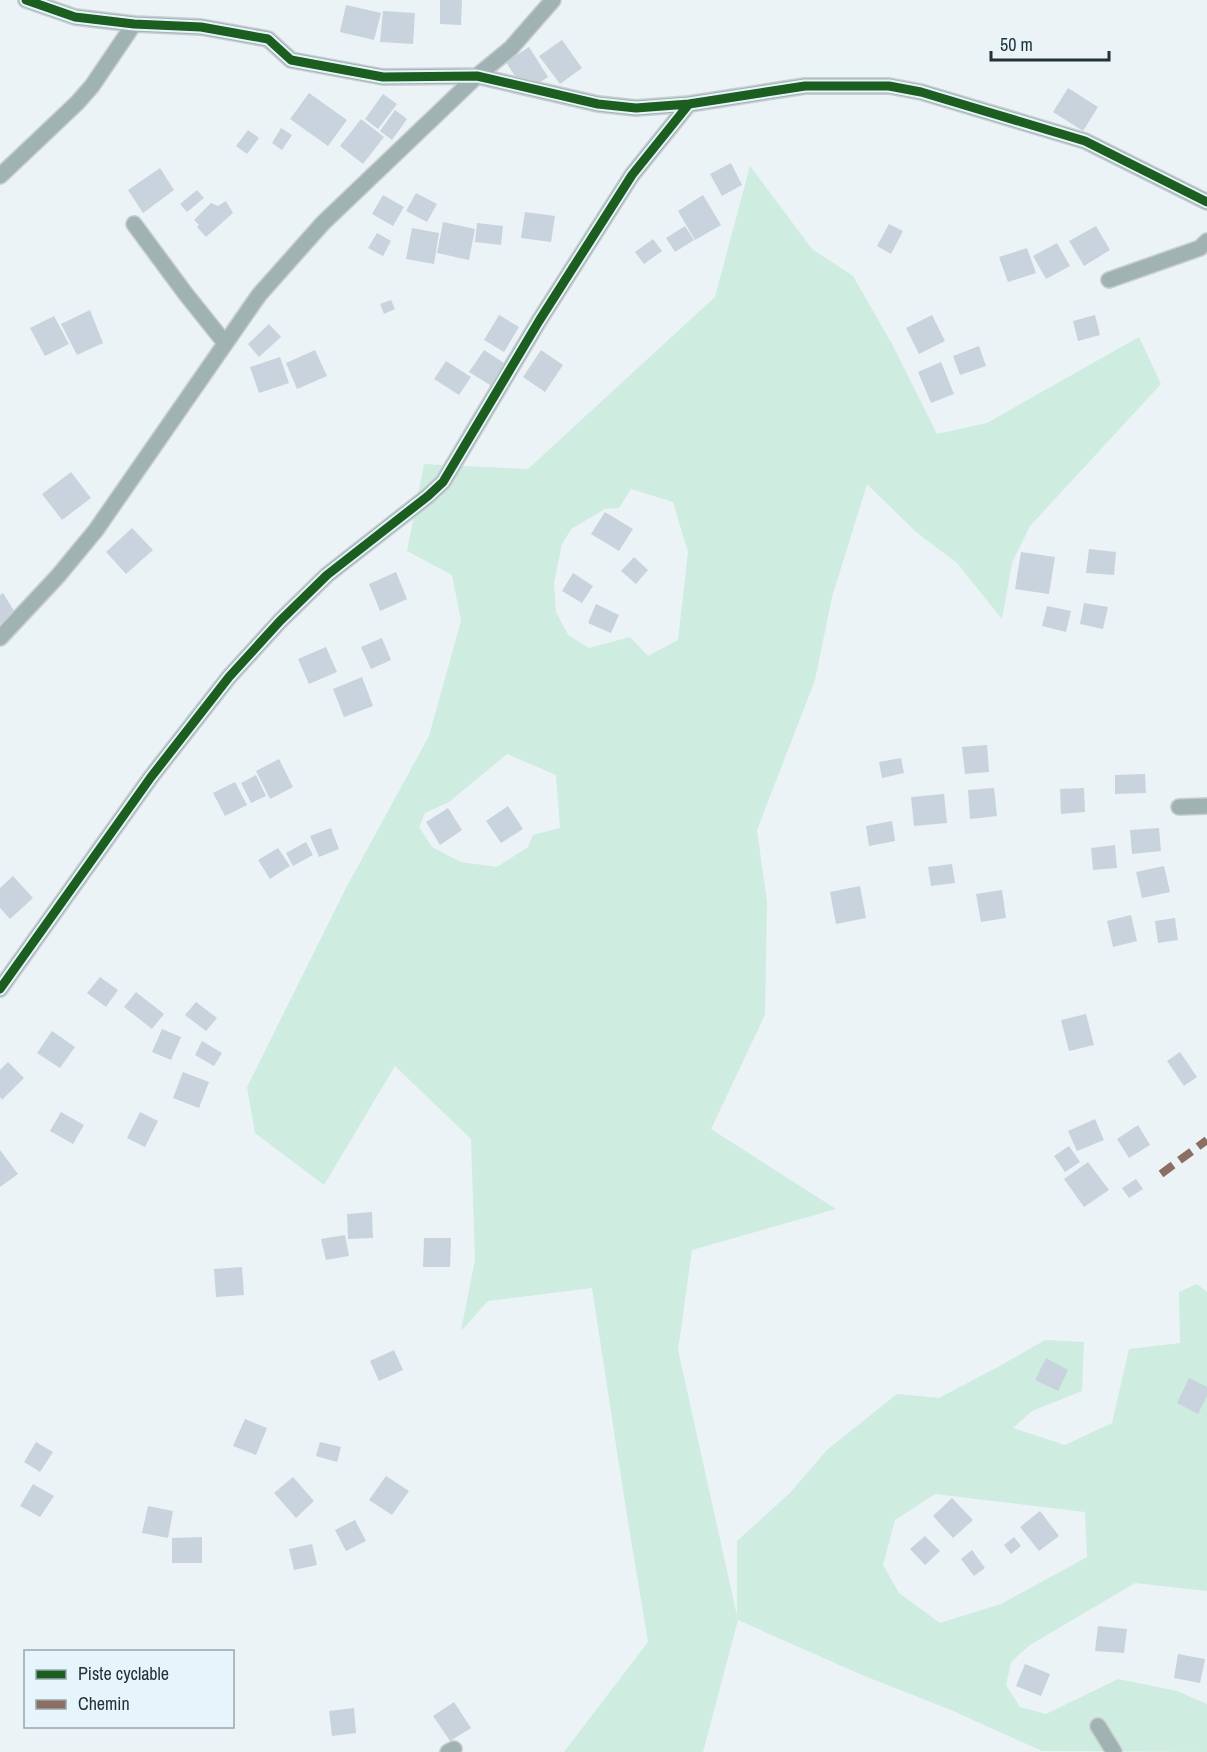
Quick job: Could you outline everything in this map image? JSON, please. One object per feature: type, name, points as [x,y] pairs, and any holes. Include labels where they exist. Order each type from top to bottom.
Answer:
[{"type":"street","points":[[26,0],[75,16],[134,24],[201,27],[268,39],[291,60],[383,77],[477,76],[598,104],[636,108],[689,104],[805,86],[889,86],[921,92],[1085,141],[1207,202]]},
{"type":"street","points":[[0,638],[58,576],[96,530],[259,295],[323,223],[477,76],[511,48],[553,0]]},
{"type":"street","points":[[0,176],[92,86],[134,24]]},
{"type":"street","points":[[0,989],[151,777],[229,677],[280,621],[327,575],[443,482],[539,321],[632,175],[689,104]]},
{"type":"street","points":[[134,224],[225,343]]},
{"type":"street","points":[[1109,280],[1200,248],[1207,241]]},
{"type":"street","points":[[1179,807],[1207,806]]},
{"type":"street","points":[[1098,1726],[1114,1752]]},
{"type":"green space","points":[[750,166],[812,249],[853,276],[892,344],[937,434],[987,423],[1139,337],[1161,384],[1030,526],[1012,563],[1002,619],[957,563],[916,532],[867,484],[832,597],[815,680],[757,830],[767,902],[765,1015],[711,1129],[836,1209],[692,1250],[678,1350],[737,1616],[737,1541],[790,1493],[827,1450],[897,1394],[939,1398],[1045,1340],[1084,1342],[1082,1391],[1032,1411],[1013,1428],[1065,1445],[1112,1423],[1129,1349],[1180,1343],[1179,1292],[1197,1284],[1207,1292],[1207,1591],[1135,1583],[1030,1645],[1011,1662],[1006,1685],[1020,1707],[1046,1714],[1118,1679],[1177,1691],[1207,1704],[1207,1752],[1042,1751],[738,1620],[703,1752],[564,1752],[648,1642],[592,1288],[488,1301],[461,1331],[475,1260],[471,1139],[395,1066],[324,1185],[255,1133],[247,1087],[346,888],[429,736],[461,621],[452,575],[407,551],[424,464],[528,469],[715,297]],"holes":[[[631,489],[673,502],[688,552],[678,640],[648,656],[630,637],[589,648],[568,635],[556,612],[554,583],[562,544],[571,529],[605,509],[619,508]],[[507,754],[556,775],[560,828],[533,835],[528,847],[497,867],[461,862],[432,847],[419,827],[425,813],[449,802]],[[935,1494],[1085,1512],[1087,1557],[1001,1604],[940,1623],[899,1593],[883,1565],[895,1520]]]},
{"type":"building","points":[[440,0],[462,0],[461,25],[440,24]]},
{"type":"building","points":[[346,5],[381,13],[374,40],[340,32]]},
{"type":"building","points":[[383,11],[415,13],[413,44],[380,42]]},
{"type":"building","points":[[562,40],[582,68],[560,84],[539,56]]},
{"type":"building","points":[[529,47],[548,77],[525,92],[506,62]]},
{"type":"building","points":[[1068,88],[1098,107],[1083,131],[1053,112]]},
{"type":"building","points":[[309,93],[347,120],[328,146],[290,119]]},
{"type":"building","points":[[383,94],[397,104],[378,129],[365,119]]},
{"type":"building","points":[[395,110],[407,119],[392,140],[380,131]]},
{"type":"building","points":[[361,119],[384,137],[363,164],[340,146]]},
{"type":"building","points":[[281,128],[292,135],[282,150],[272,143]]},
{"type":"building","points":[[248,130],[259,138],[247,154],[236,146]]},
{"type":"building","points":[[731,163],[742,185],[722,196],[710,174]]},
{"type":"building","points":[[160,168],[174,190],[143,213],[128,190]]},
{"type":"building","points":[[197,190],[204,198],[187,212],[180,204]]},
{"type":"building","points":[[416,193],[437,204],[427,222],[406,211]]},
{"type":"building","points":[[383,195],[404,207],[393,226],[372,214]]},
{"type":"building","points":[[703,195],[721,225],[695,240],[678,211]]},
{"type":"building","points":[[226,201],[233,213],[206,237],[194,220],[211,203],[218,206]]},
{"type":"building","points":[[525,212],[555,216],[551,242],[521,238]]},
{"type":"building","points":[[443,222],[475,229],[469,260],[437,253]]},
{"type":"building","points":[[477,223],[503,226],[501,245],[475,242]]},
{"type":"building","points":[[889,224],[903,231],[891,254],[877,246]]},
{"type":"building","points":[[685,226],[694,240],[675,252],[666,238]]},
{"type":"building","points":[[1096,226],[1110,250],[1084,266],[1069,241]]},
{"type":"building","points":[[412,228],[439,233],[434,264],[406,259]]},
{"type":"building","points":[[377,233],[391,241],[383,256],[368,248]]},
{"type":"building","points":[[653,239],[662,251],[644,264],[635,252]]},
{"type":"building","points":[[1057,243],[1070,266],[1046,279],[1033,256]]},
{"type":"building","points":[[1027,248],[1036,273],[1008,282],[999,257]]},
{"type":"building","points":[[391,300],[395,309],[384,314],[380,304]]},
{"type":"building","points":[[90,310],[103,343],[77,355],[61,324]]},
{"type":"building","points":[[499,315],[519,327],[504,352],[484,340]]},
{"type":"building","points":[[932,315],[945,341],[919,354],[906,328]]},
{"type":"building","points":[[1095,315],[1100,335],[1078,341],[1073,321]]},
{"type":"building","points":[[54,316],[69,344],[45,356],[30,328]]},
{"type":"building","points":[[269,324],[281,337],[259,357],[248,344]]},
{"type":"building","points":[[979,346],[986,366],[960,375],[953,356]]},
{"type":"building","points":[[315,350],[327,376],[297,389],[286,363]]},
{"type":"building","points":[[484,350],[507,365],[493,387],[469,372]]},
{"type":"building","points":[[541,350],[563,365],[545,392],[523,377]]},
{"type":"building","points":[[280,357],[289,383],[259,393],[250,367]]},
{"type":"building","points":[[446,361],[471,377],[459,395],[434,379]]},
{"type":"building","points":[[941,362],[954,394],[931,403],[918,372]]},
{"type":"building","points":[[71,472],[91,498],[62,520],[42,494]]},
{"type":"building","points":[[605,512],[633,529],[619,551],[591,534]]},
{"type":"building","points":[[132,528],[153,550],[126,574],[106,552]]},
{"type":"building","points":[[1089,549],[1116,552],[1114,575],[1086,573]]},
{"type":"building","points":[[1021,552],[1055,557],[1049,594],[1015,589]]},
{"type":"building","points":[[634,557],[648,570],[636,584],[621,571]]},
{"type":"building","points":[[396,572],[407,599],[380,611],[369,584]]},
{"type":"building","points":[[573,573],[593,586],[582,603],[562,591]]},
{"type":"building","points":[[3,593],[16,614],[0,624],[0,595]]},
{"type":"building","points":[[1084,603],[1108,607],[1103,629],[1080,624]]},
{"type":"building","points":[[596,604],[619,615],[611,633],[588,623]]},
{"type":"building","points":[[1047,606],[1071,611],[1066,632],[1042,626]]},
{"type":"building","points":[[382,638],[391,660],[371,669],[361,647]]},
{"type":"building","points":[[326,647],[337,672],[309,684],[298,659]]},
{"type":"building","points":[[362,677],[373,706],[344,717],[333,689]]},
{"type":"building","points":[[987,745],[989,772],[965,774],[962,747]]},
{"type":"building","points":[[901,758],[904,773],[882,778],[879,762]]},
{"type":"building","points":[[279,759],[293,787],[270,799],[256,771]]},
{"type":"building","points":[[1145,774],[1146,793],[1115,794],[1115,775]]},
{"type":"building","points":[[256,775],[266,796],[251,803],[241,783]]},
{"type":"building","points":[[235,782],[247,805],[225,816],[213,793]]},
{"type":"building","points":[[994,788],[997,816],[970,819],[968,790]]},
{"type":"building","points":[[1084,788],[1085,812],[1061,814],[1060,789]]},
{"type":"building","points":[[944,794],[947,823],[914,826],[911,797]]},
{"type":"building","points":[[508,806],[523,829],[501,843],[486,821]]},
{"type":"building","points":[[448,808],[462,830],[440,845],[426,822]]},
{"type":"building","points":[[892,821],[895,841],[869,846],[866,826]]},
{"type":"building","points":[[331,828],[339,849],[319,857],[310,836]]},
{"type":"building","points":[[1159,828],[1161,851],[1132,854],[1130,830]]},
{"type":"building","points":[[306,842],[313,855],[293,866],[286,853]]},
{"type":"building","points":[[1115,845],[1117,868],[1093,870],[1091,848]]},
{"type":"building","points":[[278,848],[290,866],[270,879],[258,860]]},
{"type":"building","points":[[952,864],[955,883],[931,886],[928,867]]},
{"type":"building","points":[[1164,866],[1170,892],[1142,898],[1136,872]]},
{"type":"building","points":[[13,876],[33,898],[10,919],[0,908],[0,888]]},
{"type":"building","points":[[860,886],[866,918],[836,924],[830,892]]},
{"type":"building","points":[[1002,890],[1006,918],[981,922],[976,894]]},
{"type":"building","points":[[1131,915],[1137,941],[1113,947],[1107,921]]},
{"type":"building","points":[[1175,918],[1178,940],[1158,943],[1155,921]]},
{"type":"building","points":[[100,977],[118,990],[106,1007],[87,993]]},
{"type":"building","points":[[136,992],[164,1014],[152,1029],[124,1007]]},
{"type":"building","points":[[196,1002],[217,1018],[206,1031],[185,1015]]},
{"type":"building","points":[[1086,1014],[1094,1045],[1069,1051],[1061,1020]]},
{"type":"building","points":[[162,1029],[181,1037],[171,1060],[152,1052]]},
{"type":"building","points":[[52,1031],[75,1047],[60,1068],[37,1053]]},
{"type":"building","points":[[202,1041],[222,1053],[214,1066],[195,1055]]},
{"type":"building","points":[[1180,1052],[1197,1077],[1184,1086],[1167,1061]]},
{"type":"building","points":[[8,1062],[24,1078],[2,1100],[0,1070]]},
{"type":"building","points":[[183,1072],[209,1082],[199,1108],[173,1098]]},
{"type":"building","points":[[61,1112],[84,1125],[73,1144],[50,1131]]},
{"type":"building","points":[[140,1112],[158,1121],[145,1147],[127,1138]]},
{"type":"building","points":[[1095,1119],[1104,1140],[1077,1151],[1068,1131]]},
{"type":"building","points":[[1138,1125],[1150,1145],[1129,1158],[1117,1139]]},
{"type":"building","points":[[1069,1146],[1080,1162],[1065,1172],[1054,1156]]},
{"type":"building","points":[[0,1150],[18,1174],[0,1187]]},
{"type":"building","points":[[1088,1162],[1109,1190],[1084,1207],[1064,1179]]},
{"type":"building","points":[[1136,1179],[1143,1189],[1129,1198],[1122,1188]]},
{"type":"building","points":[[372,1212],[373,1238],[348,1239],[347,1214]]},
{"type":"building","points":[[345,1235],[349,1256],[326,1260],[321,1239]]},
{"type":"building","points":[[424,1238],[451,1238],[450,1267],[423,1267]]},
{"type":"building","points":[[242,1267],[244,1295],[216,1297],[214,1269]]},
{"type":"building","points":[[394,1350],[403,1370],[379,1381],[370,1361]]},
{"type":"building","points":[[1046,1358],[1068,1370],[1058,1391],[1035,1380]]},
{"type":"building","points":[[1189,1378],[1207,1387],[1207,1396],[1198,1414],[1177,1403]]},
{"type":"building","points":[[245,1419],[267,1428],[256,1455],[233,1446]]},
{"type":"building","points":[[36,1442],[53,1452],[40,1472],[24,1462]]},
{"type":"building","points":[[320,1442],[341,1447],[337,1462],[316,1456]]},
{"type":"building","points":[[386,1476],[409,1491],[392,1515],[369,1500]]},
{"type":"building","points":[[293,1477],[314,1501],[296,1518],[274,1493]]},
{"type":"building","points":[[33,1484],[54,1496],[40,1517],[20,1506]]},
{"type":"building","points":[[952,1498],[973,1520],[953,1538],[933,1516]]},
{"type":"building","points":[[148,1506],[173,1511],[168,1538],[142,1533]]},
{"type":"building","points":[[1040,1511],[1059,1536],[1039,1551],[1020,1527]]},
{"type":"building","points":[[355,1520],[366,1541],[346,1551],[335,1530]]},
{"type":"building","points":[[925,1536],[940,1551],[925,1565],[910,1549]]},
{"type":"building","points":[[202,1537],[202,1563],[172,1563],[172,1538]]},
{"type":"building","points":[[1014,1537],[1021,1546],[1011,1554],[1004,1545]]},
{"type":"building","points":[[312,1544],[317,1565],[294,1570],[289,1549]]},
{"type":"building","points":[[972,1550],[985,1568],[974,1576],[961,1559]]},
{"type":"building","points":[[1098,1626],[1127,1629],[1124,1653],[1095,1651]]},
{"type":"building","points":[[1178,1654],[1205,1659],[1200,1683],[1174,1678]]},
{"type":"building","points":[[1025,1664],[1050,1674],[1041,1696],[1016,1686]]},
{"type":"building","points":[[454,1702],[471,1728],[450,1741],[433,1716]]},
{"type":"building","points":[[354,1708],[356,1733],[332,1736],[329,1711]]},
{"type":"marked path","points":[[1161,1174],[1207,1140]]},
{"type":"cycle path","points":[[26,0],[75,17],[134,24],[201,27],[268,39],[291,60],[383,77],[477,76],[598,104],[636,108],[689,104],[805,86],[889,86],[921,92],[1085,141],[1207,202]]},
{"type":"cycle path","points":[[0,989],[151,777],[229,677],[280,621],[327,575],[443,482],[539,321],[632,175],[689,104]]}]
